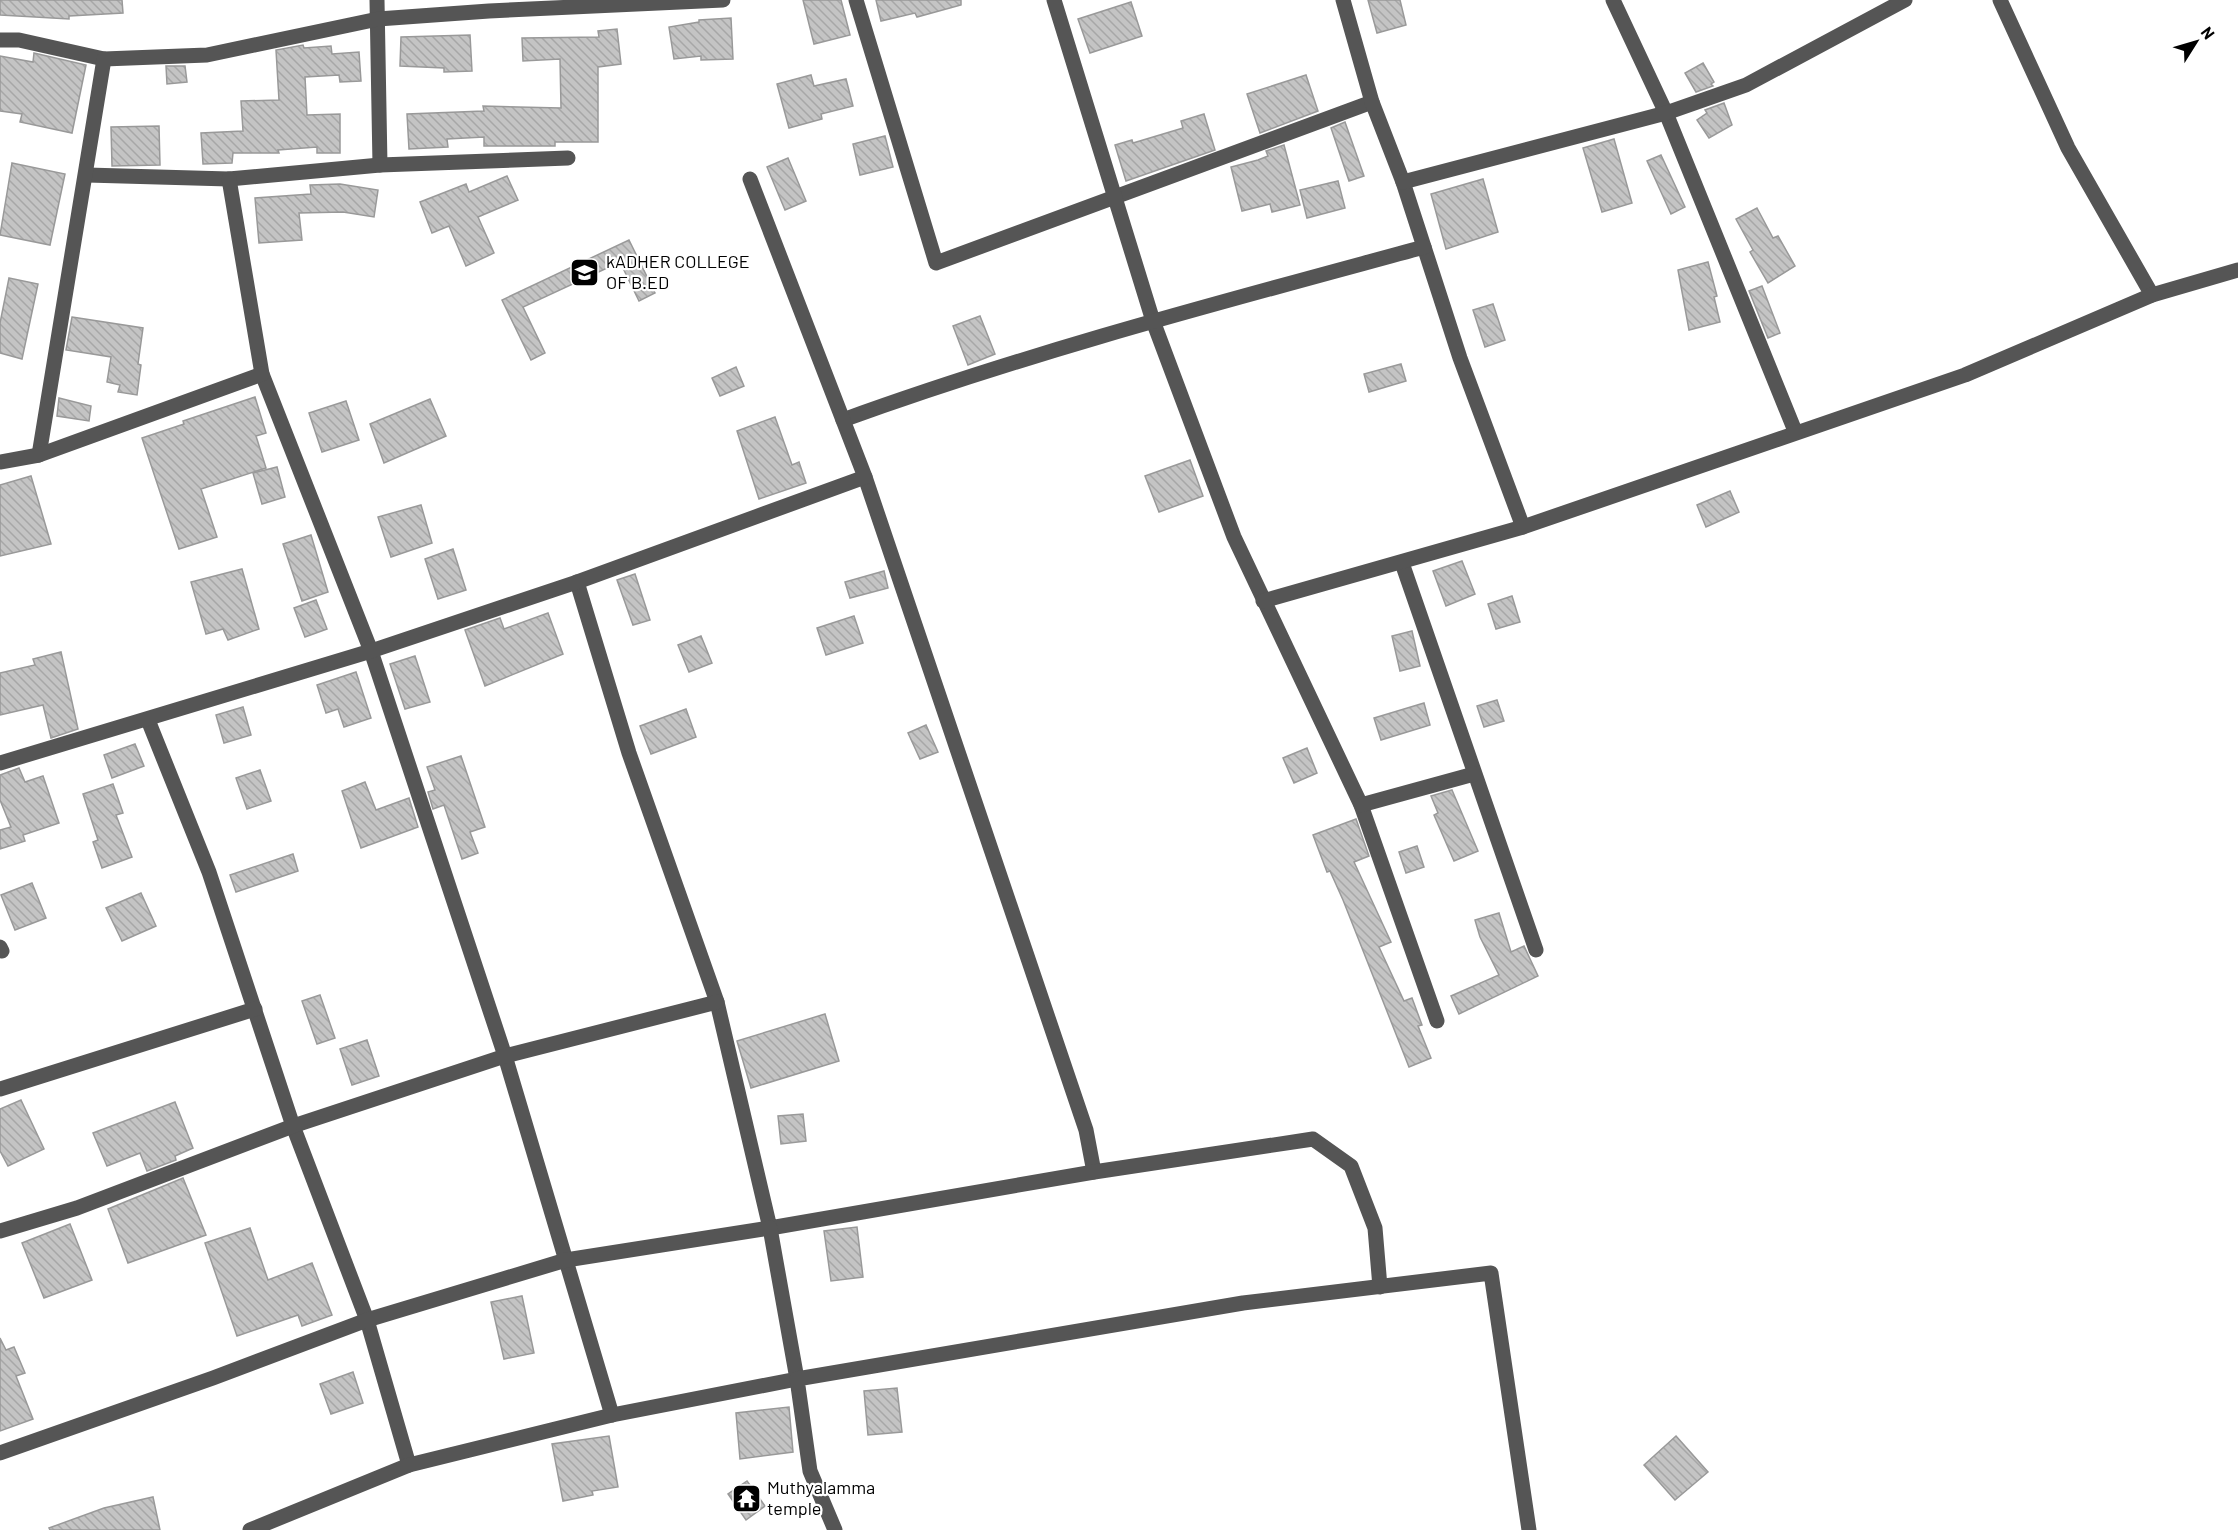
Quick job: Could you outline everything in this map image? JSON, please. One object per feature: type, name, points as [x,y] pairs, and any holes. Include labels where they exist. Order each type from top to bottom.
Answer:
[{"type":"street","points":[[377,0],[380,165]]},
{"type":"street","points":[[0,40],[19,40],[105,59],[207,55],[378,19],[489,5],[723,0]]},
{"type":"street","points":[[856,0],[936,263],[1372,102]]},
{"type":"street","points":[[1054,0],[1153,321],[1234,537],[1361,805],[1437,1021]]},
{"type":"street","points":[[1343,0],[1372,102],[1403,182],[1460,358],[1523,527]]},
{"type":"street","points":[[1613,0],[1666,113],[1795,432]]},
{"type":"street","points":[[1403,182],[1666,113],[1746,85],[1905,0]]},
{"type":"street","points":[[2000,0],[2068,148],[2152,295]]},
{"type":"street","points":[[39,455],[105,59]]},
{"type":"street","points":[[87,175],[230,179],[380,165],[568,158]]},
{"type":"street","points":[[230,179],[262,374],[371,651],[505,1056],[612,1415]]},
{"type":"street","points":[[750,179],[865,477],[1086,1130],[1094,1172]]},
{"type":"street","points":[[843,420],[946,382],[1153,321],[1424,248]]},
{"type":"street","points":[[1263,601],[1523,527],[1965,375],[2152,295],[2238,270]]},
{"type":"street","points":[[0,462],[39,455],[262,374]]},
{"type":"street","points":[[0,763],[371,651],[577,582],[865,477]]},
{"type":"street","points":[[1402,563],[1536,950]]},
{"type":"street","points":[[577,582],[629,753],[717,1002],[770,1228],[797,1379],[810,1471],[835,1530]]},
{"type":"street","points":[[148,720],[209,872],[292,1125],[367,1320],[409,1465]]},
{"type":"street","points":[[1361,805],[1474,774]]},
{"type":"street","points":[[0,1231],[77,1208],[292,1125],[505,1056],[717,1002]]},
{"type":"street","points":[[0,1089],[255,1009]]},
{"type":"street","points":[[0,1453],[213,1378],[367,1320],[566,1260],[770,1228],[1094,1172],[1313,1139],[1351,1166],[1375,1228],[1380,1287]]},
{"type":"street","points":[[250,1530],[409,1465],[612,1415],[797,1379],[1243,1303],[1491,1273],[1529,1530]]},
{"type":"building","points":[[0,0],[122,0],[123,13],[69,16],[69,19],[0,15]]},
{"type":"building","points":[[803,0],[841,0],[850,35],[814,44]]},
{"type":"building","points":[[876,0],[961,0],[961,5],[917,17],[915,13],[881,21]]},
{"type":"building","points":[[1368,0],[1400,0],[1406,25],[1377,33]]},
{"type":"building","points":[[1131,2],[1142,36],[1090,53],[1078,19]]},
{"type":"building","points":[[731,18],[733,59],[701,60],[701,56],[674,59],[669,27],[699,22],[699,20]]},
{"type":"building","points":[[617,29],[621,64],[598,67],[598,142],[555,142],[555,146],[484,146],[484,137],[447,139],[448,147],[409,149],[407,114],[484,111],[483,106],[561,108],[560,59],[523,61],[522,38],[599,37],[598,31]]},
{"type":"building","points":[[470,35],[472,71],[444,72],[444,68],[400,66],[401,37]]},
{"type":"building","points":[[303,45],[304,48],[331,46],[332,54],[359,52],[361,81],[340,82],[339,75],[305,77],[307,115],[340,114],[340,153],[317,153],[317,147],[278,150],[279,153],[233,153],[232,163],[203,164],[201,133],[243,131],[241,101],[279,100],[276,50]]},
{"type":"building","points":[[34,53],[86,65],[72,133],[20,122],[22,114],[0,111],[0,56],[33,62]]},
{"type":"building","points":[[1703,63],[1714,82],[1711,84],[1713,86],[1696,92],[1685,73]]},
{"type":"building","points":[[166,66],[185,66],[187,82],[167,84]]},
{"type":"building","points":[[811,75],[814,86],[846,79],[853,106],[821,114],[822,119],[789,128],[777,84]]},
{"type":"building","points":[[1306,75],[1318,111],[1260,133],[1247,94]]},
{"type":"building","points":[[1724,103],[1732,125],[1709,138],[1697,120],[1707,113],[1705,110]]},
{"type":"building","points":[[1204,114],[1215,150],[1126,181],[1115,145],[1132,140],[1133,143],[1183,128],[1181,121]]},
{"type":"building","points":[[1345,122],[1364,176],[1349,181],[1331,128]]},
{"type":"building","points":[[159,126],[160,165],[112,166],[111,127]]},
{"type":"building","points":[[885,136],[893,167],[860,175],[853,144]]},
{"type":"building","points":[[1614,139],[1632,203],[1602,212],[1583,148]]},
{"type":"building","points":[[1284,145],[1300,205],[1272,212],[1270,204],[1242,211],[1231,167],[1268,156],[1266,151]]},
{"type":"building","points":[[1661,155],[1685,207],[1671,214],[1647,161]]},
{"type":"building","points":[[788,158],[806,201],[785,210],[767,167]]},
{"type":"building","points":[[12,163],[65,174],[50,245],[0,235]]},
{"type":"building","points":[[507,176],[518,200],[478,217],[494,253],[466,266],[449,226],[432,233],[420,202],[466,184],[469,192]]},
{"type":"building","points":[[1483,179],[1498,232],[1446,249],[1431,194]]},
{"type":"building","points":[[1338,181],[1345,208],[1307,218],[1300,190]]},
{"type":"building","points":[[340,184],[378,190],[374,217],[343,212],[299,213],[302,240],[259,243],[255,198],[311,194],[310,185]]},
{"type":"building","points":[[1757,208],[1773,238],[1778,236],[1795,266],[1768,283],[1750,252],[1753,250],[1736,219]]},
{"type":"building","points":[[629,240],[655,293],[639,301],[620,262],[523,307],[545,353],[531,360],[502,300]]},
{"type":"building","points":[[1708,262],[1717,296],[1714,297],[1720,322],[1689,330],[1678,270]]},
{"type":"building","points":[[9,278],[38,284],[22,359],[0,353],[0,323]]},
{"type":"building","points":[[1762,286],[1780,333],[1768,338],[1749,291]]},
{"type":"building","points":[[1493,304],[1505,340],[1485,347],[1473,310]]},
{"type":"building","points":[[980,316],[995,354],[968,365],[953,326]]},
{"type":"building","points":[[72,317],[143,328],[137,395],[118,392],[120,385],[107,382],[111,357],[66,350]]},
{"type":"building","points":[[1401,364],[1406,381],[1369,392],[1364,374]]},
{"type":"building","points":[[736,367],[744,386],[720,396],[712,378]]},
{"type":"building","points":[[255,397],[266,433],[256,436],[266,468],[201,489],[217,537],[179,549],[142,438],[184,424],[183,421]]},
{"type":"building","points":[[59,398],[91,406],[89,421],[57,416]]},
{"type":"building","points":[[430,399],[446,436],[384,463],[370,424]]},
{"type":"building","points":[[346,401],[359,440],[322,452],[309,413]]},
{"type":"building","points":[[775,417],[792,465],[799,462],[806,483],[759,499],[737,431]]},
{"type":"building","points":[[1190,460],[1203,496],[1159,512],[1145,476]]},
{"type":"building","points":[[277,467],[285,497],[262,504],[253,473]]},
{"type":"building","points":[[31,476],[51,544],[0,556],[0,485]]},
{"type":"building","points":[[1730,491],[1739,512],[1706,527],[1697,505]]},
{"type":"building","points":[[421,505],[432,543],[391,557],[378,517]]},
{"type":"building","points":[[311,535],[328,592],[302,601],[283,544]]},
{"type":"building","points":[[453,549],[466,590],[438,599],[425,559]]},
{"type":"building","points":[[1462,561],[1475,594],[1446,606],[1433,571]]},
{"type":"building","points":[[242,569],[259,629],[228,640],[223,629],[206,634],[191,582]]},
{"type":"building","points":[[884,571],[888,588],[850,598],[845,582]]},
{"type":"building","points":[[635,574],[650,620],[633,625],[617,580]]},
{"type":"building","points":[[1512,596],[1520,622],[1496,629],[1488,604]]},
{"type":"building","points":[[316,600],[327,629],[305,637],[294,608]]},
{"type":"building","points":[[548,613],[563,654],[485,686],[465,630],[500,618],[504,629]]},
{"type":"building","points":[[854,616],[863,643],[826,655],[817,628]]},
{"type":"building","points":[[1412,631],[1420,666],[1400,671],[1392,636]]},
{"type":"building","points":[[701,636],[712,663],[689,672],[678,645]]},
{"type":"building","points":[[61,652],[78,729],[51,738],[43,705],[0,715],[0,673],[35,665],[33,659]]},
{"type":"building","points":[[415,656],[430,702],[405,709],[390,664]]},
{"type":"building","points":[[356,672],[371,718],[344,727],[338,709],[326,713],[317,685]]},
{"type":"building","points":[[1497,700],[1504,721],[1484,727],[1477,706]]},
{"type":"building","points":[[1424,703],[1430,725],[1381,740],[1374,718]]},
{"type":"building","points":[[243,707],[251,735],[224,743],[216,715]]},
{"type":"building","points":[[686,709],[696,737],[651,754],[640,726]]},
{"type":"building","points":[[926,725],[938,752],[920,759],[908,733]]},
{"type":"building","points":[[135,744],[144,766],[112,778],[104,755]]},
{"type":"building","points":[[1307,748],[1317,773],[1294,783],[1283,758]]},
{"type":"building","points":[[461,756],[485,827],[470,832],[478,853],[462,859],[444,805],[433,809],[428,792],[435,790],[427,767]]},
{"type":"building","points":[[19,768],[25,782],[43,776],[59,823],[23,835],[25,841],[0,849],[0,830],[11,827],[0,800],[0,775]]},
{"type":"building","points":[[260,770],[271,801],[247,809],[236,778]]},
{"type":"building","points":[[365,782],[376,810],[409,798],[418,827],[361,848],[342,791]]},
{"type":"building","points":[[113,784],[123,813],[116,815],[132,857],[102,868],[93,842],[98,840],[83,794]]},
{"type":"building","points":[[1452,790],[1478,851],[1454,861],[1434,815],[1438,813],[1431,796]]},
{"type":"building","points":[[1356,819],[1369,856],[1354,862],[1391,942],[1379,947],[1404,1001],[1412,998],[1422,1025],[1418,1026],[1431,1058],[1409,1067],[1343,900],[1330,871],[1327,872],[1313,835]]},
{"type":"building","points":[[1417,846],[1424,867],[1406,873],[1399,852]]},
{"type":"building","points":[[293,854],[298,871],[236,892],[230,875]]},
{"type":"building","points":[[32,883],[46,918],[15,930],[1,895]]},
{"type":"building","points":[[141,893],[156,926],[122,941],[106,908]]},
{"type":"building","points":[[1499,913],[1511,952],[1524,946],[1538,976],[1459,1014],[1451,996],[1499,975],[1480,937],[1475,920]]},
{"type":"building","points":[[320,995],[335,1038],[317,1044],[302,1001]]},
{"type":"building","points":[[825,1014],[839,1061],[751,1088],[737,1041]]},
{"type":"building","points":[[367,1040],[379,1076],[352,1085],[340,1049]]},
{"type":"building","points":[[21,1100],[44,1149],[8,1166],[0,1151],[0,1109]]},
{"type":"building","points":[[175,1102],[193,1148],[175,1156],[176,1160],[147,1171],[140,1153],[107,1166],[93,1133]]},
{"type":"building","points":[[803,1114],[806,1141],[781,1144],[778,1116]]},
{"type":"building","points":[[183,1178],[206,1235],[128,1263],[108,1209]]},
{"type":"building","points":[[70,1224],[92,1280],[44,1298],[22,1243]]},
{"type":"building","points":[[857,1227],[863,1277],[831,1281],[824,1231]]},
{"type":"building","points":[[250,1228],[268,1280],[312,1263],[332,1315],[302,1326],[298,1315],[237,1336],[205,1243]]},
{"type":"building","points":[[522,1296],[534,1353],[504,1359],[491,1302]]},
{"type":"building","points":[[0,1338],[6,1350],[14,1347],[25,1373],[16,1376],[33,1419],[0,1431]]},
{"type":"building","points":[[353,1372],[363,1403],[331,1414],[320,1384]]},
{"type":"building","points":[[897,1388],[902,1432],[868,1435],[864,1391]]},
{"type":"building","points":[[789,1407],[793,1452],[740,1459],[736,1413]]},
{"type":"building","points":[[609,1436],[618,1487],[592,1491],[593,1495],[563,1501],[552,1444]]},
{"type":"building","points":[[1676,1436],[1708,1472],[1675,1500],[1644,1465]]},
{"type":"building","points":[[747,1481],[765,1506],[746,1520],[728,1494]]},
{"type":"building","points":[[153,1497],[160,1530],[50,1530],[49,1528],[104,1508]]},
{"type":"place","name":"kADHER COLLEGE OF B.ED","points":[[585,272]]},
{"type":"place","name":"Muthyalamma temple","points":[[746,1498]]}]
